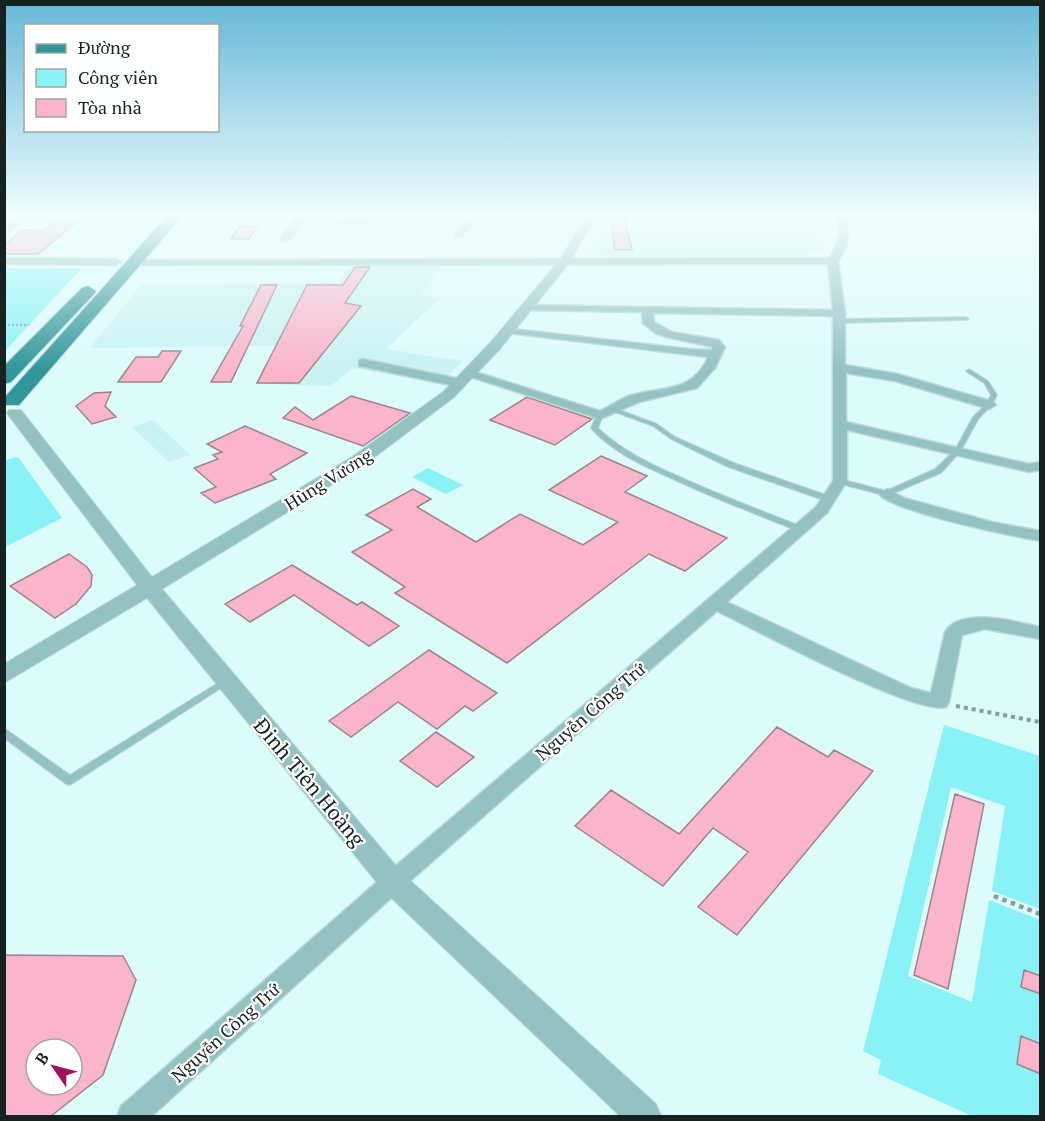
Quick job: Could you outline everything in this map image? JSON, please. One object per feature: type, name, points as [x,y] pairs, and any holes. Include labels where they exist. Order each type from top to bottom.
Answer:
[{"type":"main road","points":[[4,378],[112,266]]},
{"type":"main road","points":[[9,408],[132,266]]},
{"type":"street","name":"Hùng Vương","points":[[4,675],[358,461],[439,402],[508,330],[561,266]]},
{"type":"street","points":[[834,266],[839,317],[840,481]]},
{"type":"street","points":[[528,307],[647,309],[839,317]]},
{"type":"street","points":[[363,363],[464,378],[600,414],[614,410],[633,399],[682,391],[696,383],[711,369],[719,347],[715,342],[659,331],[649,323],[647,309]]},
{"type":"street","points":[[508,330],[627,344],[666,351],[715,354]]},
{"type":"street","points":[[839,368],[897,378],[989,405]]},
{"type":"street","name":"Đinh Tiên Hoàng","points":[[9,408],[150,588],[393,882],[644,1116]]},
{"type":"street","points":[[839,424],[1029,468],[1041,466]]},
{"type":"street","name":"Nguyễn Công Trứ","points":[[131,1116],[393,882],[822,510],[840,481]]},
{"type":"street","points":[[887,494],[899,501],[922,508],[990,526],[1041,536]]},
{"type":"street","points":[[714,603],[906,694],[939,702],[954,632],[963,626],[995,624],[1041,633]]},
{"type":"lane","points":[[839,317],[966,319]]},
{"type":"lane","points":[[840,481],[887,494],[938,471],[958,451],[976,417],[989,405],[994,395],[992,389],[969,371]]},
{"type":"lane","points":[[614,410],[655,425],[673,438],[731,465],[829,499]]},
{"type":"lane","points":[[600,414],[594,428],[608,444],[645,463],[800,529]]},
{"type":"lane","points":[[4,732],[70,781],[227,681]]},
{"type":"path","points":[[4,325],[29,325]]},
{"type":"path","points":[[939,702],[1041,722]]},
{"type":"path","points":[[994,896],[1041,914]]},
{"type":"shaded area","points":[[349,266],[440,267],[421,295],[440,298],[386,349],[463,361],[439,384],[354,368],[330,386],[266,384],[300,345],[90,348],[141,285],[332,283],[306,335]]},
{"type":"shaded area","points":[[153,420],[190,455],[169,462],[132,427]]},
{"type":"green space","points":[[4,268],[81,269],[5,351]]},
{"type":"green space","points":[[18,457],[62,518],[5,547],[5,460]]},
{"type":"green space","points":[[428,468],[463,485],[446,494],[412,477]]},
{"type":"green space","points":[[944,725],[1040,756],[1040,909],[992,891],[1005,806],[951,787],[908,976],[972,1002],[989,900],[1040,920],[1040,1116],[972,1116],[878,1074],[881,1060],[863,1051]]},
{"type":"building","points":[[355,267],[370,267],[345,303],[361,306],[299,383],[257,383],[307,285],[343,285]]},
{"type":"building","points":[[261,285],[277,285],[231,382],[211,382],[243,326],[240,326]]},
{"type":"building","points":[[162,351],[181,351],[161,382],[118,382],[136,357],[158,357]]},
{"type":"building","points":[[111,392],[105,406],[116,417],[92,424],[76,406],[94,393]]},
{"type":"building","points":[[351,396],[410,413],[363,446],[283,418],[295,407],[313,420]]},
{"type":"building","points":[[527,397],[592,419],[555,445],[490,420]]},
{"type":"building","points":[[245,426],[307,453],[270,474],[276,479],[215,503],[201,493],[216,487],[194,468],[218,459],[213,455],[222,452],[207,444]]},
{"type":"building","points":[[601,456],[647,476],[625,492],[727,538],[685,571],[649,554],[507,663],[395,593],[405,587],[352,552],[392,530],[366,515],[413,489],[431,499],[417,507],[476,542],[520,514],[583,545],[618,522],[549,490]]},
{"type":"building","points":[[69,554],[87,567],[92,575],[91,586],[76,604],[55,618],[10,586]]},
{"type":"building","points":[[292,565],[357,605],[362,602],[399,626],[369,646],[294,595],[250,622],[225,604]]},
{"type":"building","points":[[429,650],[497,693],[473,711],[465,706],[437,729],[398,702],[351,737],[329,721]]},
{"type":"building","points":[[777,727],[828,757],[834,750],[873,771],[737,935],[698,907],[748,852],[713,828],[663,886],[575,826],[611,790],[679,834]]},
{"type":"building","points":[[436,732],[474,757],[437,787],[400,761]]},
{"type":"building","points":[[955,794],[984,804],[948,989],[914,975]]},
{"type":"building","points":[[4,955],[123,956],[136,980],[103,1075],[84,1090],[84,1037],[24,1037],[24,1097],[75,1097],[51,1116],[4,1116]]},
{"type":"building","points":[[1024,970],[1041,976],[1041,994],[1021,987]]},
{"type":"building","points":[[1021,1036],[1041,1044],[1041,1074],[1017,1064]]}]
